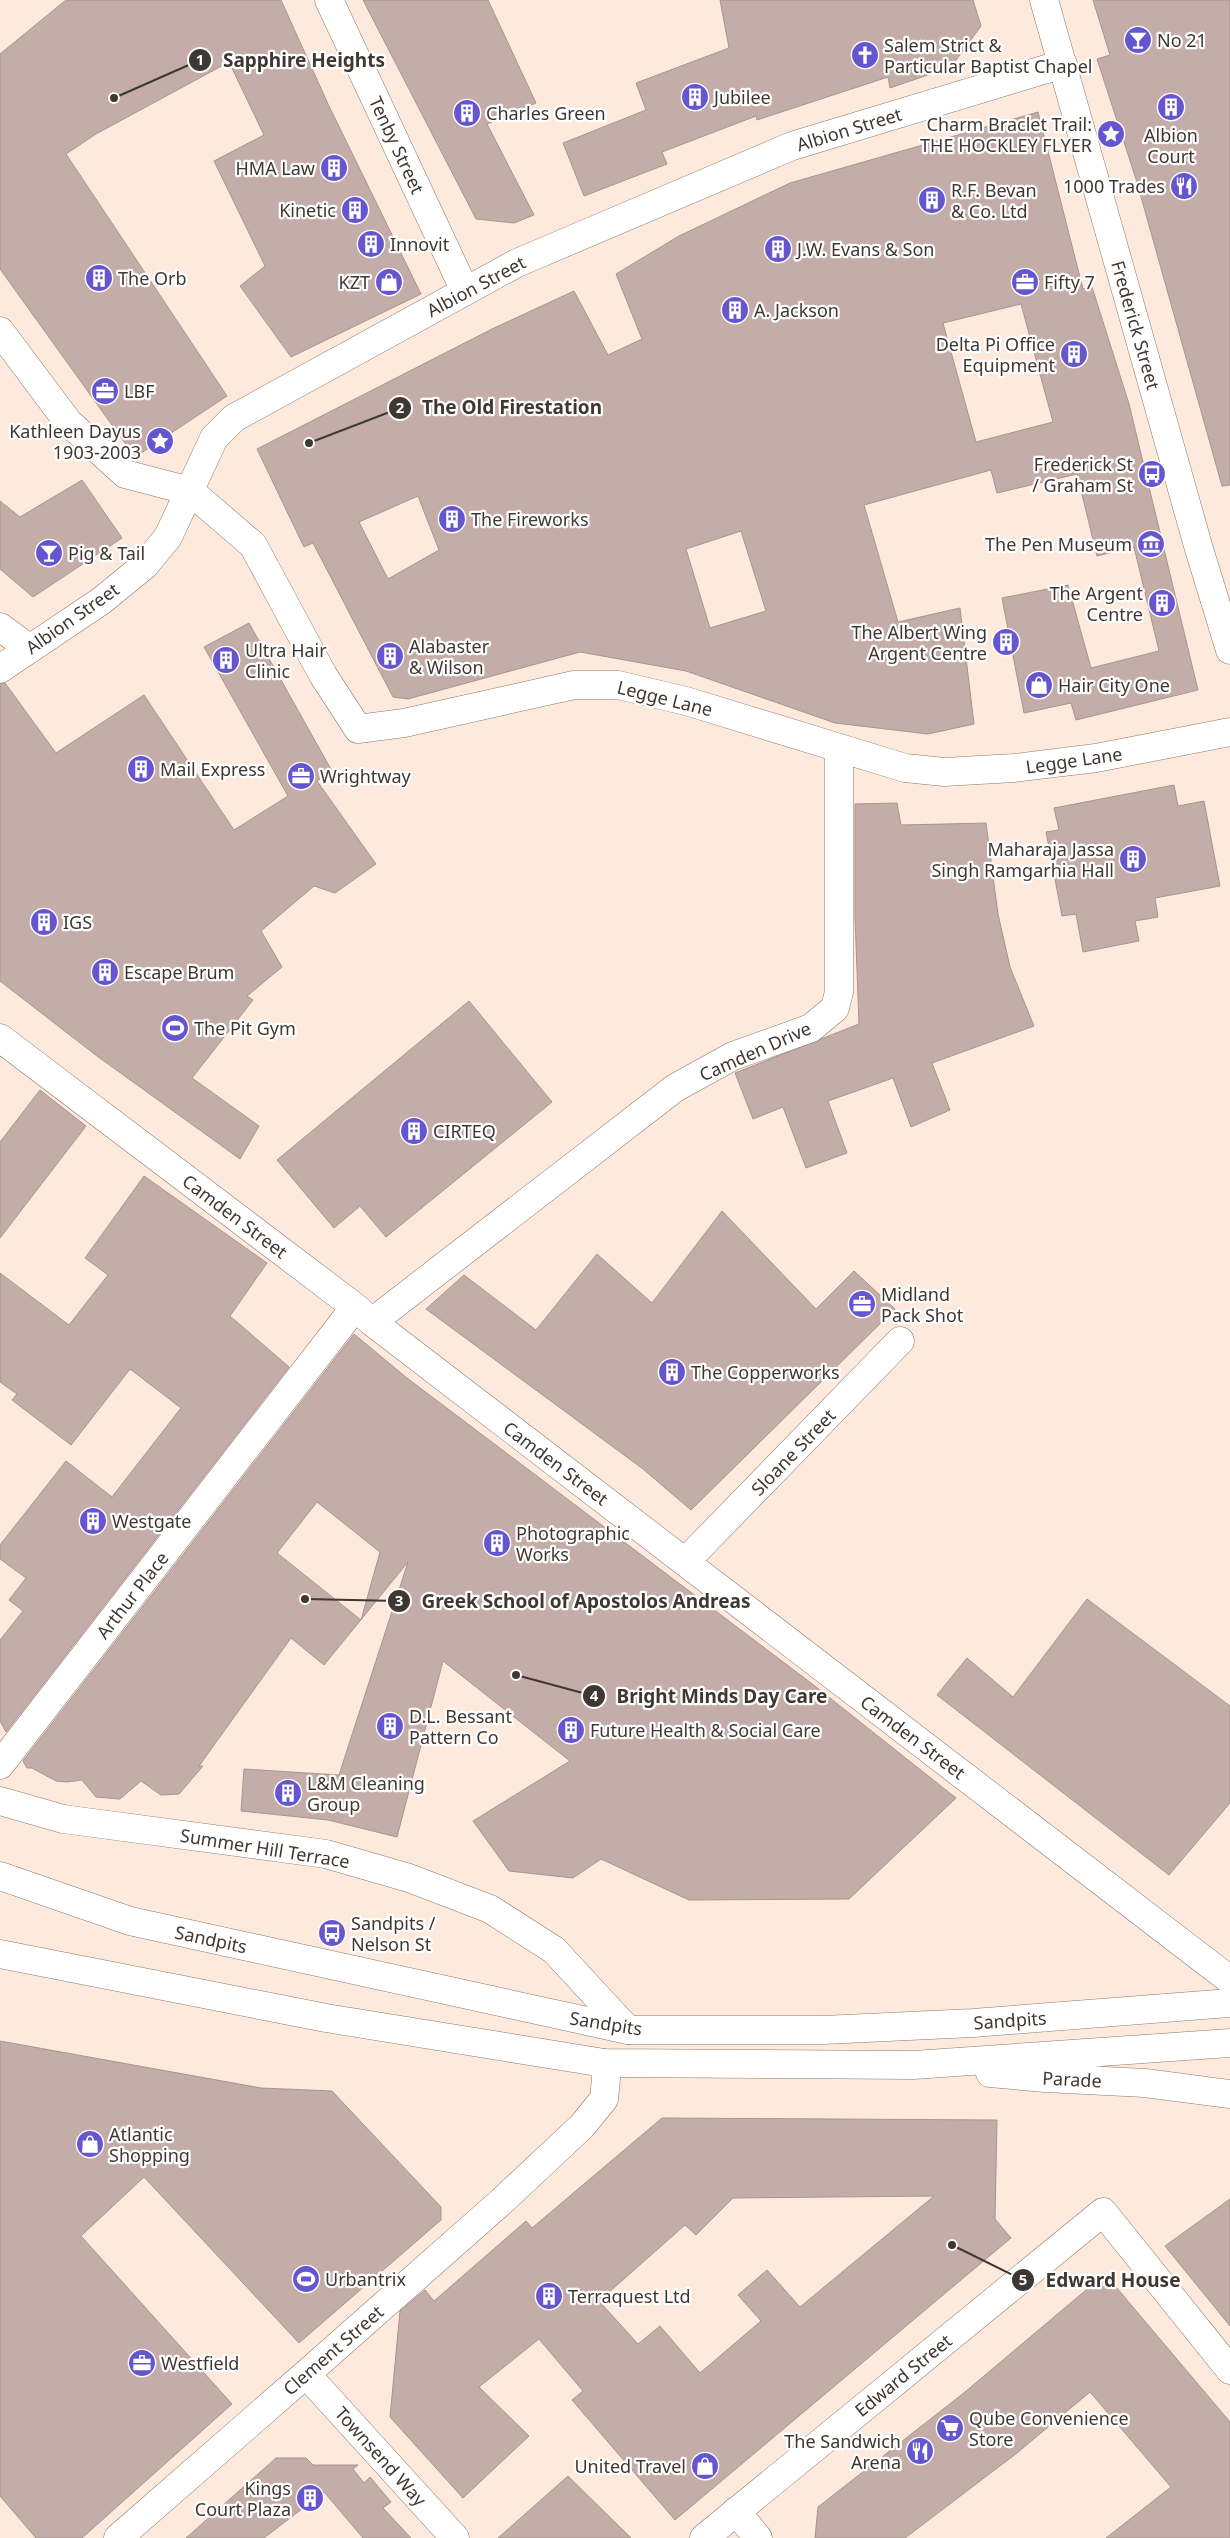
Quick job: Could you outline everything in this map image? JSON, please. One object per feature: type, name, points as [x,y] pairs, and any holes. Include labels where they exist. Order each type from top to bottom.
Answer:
[{"type":"street","name":"Tenby Street","points":[[330,0],[465,291]]},
{"type":"street","name":"Frederick Street","points":[[1044,0],[1196,540],[1230,650]]},
{"type":"street","name":"Albion Street","points":[[0,669],[101,600],[144,566],[168,537],[214,438],[234,418],[517,263],[792,146],[1062,64]]},
{"type":"street","points":[[0,331],[68,422],[125,474],[190,492]]},
{"type":"street","name":"Legge Lane","points":[[190,492],[254,545],[323,675],[358,729],[404,723],[574,685],[618,685],[686,701],[839,750],[905,768],[944,772],[991,770],[1096,758],[1230,732]]},
{"type":"street","points":[[0,627],[30,649]]},
{"type":"street","name":"Camden Drive","points":[[364,1315],[675,1088],[733,1056],[811,1028],[835,1008],[839,992],[839,750]]},
{"type":"street","name":"Camden Street","points":[[0,1038],[1230,1980]]},
{"type":"street","name":"Arthur Place","points":[[0,1765],[364,1315]]},
{"type":"street","name":"Sloane Street","points":[[685,1562],[900,1341]]},
{"type":"street","name":"Summer Hill Terrace","points":[[0,1801],[63,1819],[326,1854],[409,1878],[490,1909],[554,1950],[628,2030]]},
{"type":"street","name":"Sandpits","points":[[0,1876],[130,1921],[628,2030],[823,2030],[973,2023],[1230,2003]]},
{"type":"street","name":"Sandpits","points":[[2,1958],[326,2018],[604,2063],[914,2065],[1230,2043]]},
{"type":"street","name":"Clement Street","points":[[118,2538],[502,2201],[582,2126],[604,2099],[606,2079],[604,2063]]},
{"type":"street","name":"Parade","points":[[914,2065],[1045,2078],[1145,2083],[1230,2094]]},
{"type":"street","name":"Edward Street","points":[[704,2538],[1103,2212],[1230,2370]]},
{"type":"street","name":"Townsend Way","points":[[306,2374],[455,2538]]},
{"type":"street","points":[[736,2511],[758,2538]]},
{"type":"building","points":[[66,0],[281,0],[328,104],[421,294],[291,357],[240,286],[265,266],[214,161],[264,135],[229,62],[96,134],[66,154],[227,396],[135,457],[0,269],[0,54]]},
{"type":"building","name":"Charles Green","points":[[363,0],[488,0],[536,103],[487,124],[534,215],[514,223],[476,219]]},
{"type":"building","points":[[720,0],[973,0],[981,26],[951,67],[890,88],[888,77],[757,120],[756,116],[662,152],[667,164],[584,196],[563,143],[646,110],[636,83],[729,48]]},
{"type":"building","points":[[1093,0],[1230,0],[1230,485],[1222,486],[1136,179],[1097,59],[1110,55]]},
{"type":"building","points":[[1038,112],[1083,289],[1092,287],[1129,404],[1198,690],[1076,720],[1071,703],[1024,713],[1002,598],[1068,585],[1091,668],[1159,651],[1134,547],[1097,556],[1077,474],[997,493],[991,470],[864,505],[898,622],[960,608],[974,724],[928,734],[835,723],[686,671],[580,652],[408,699],[393,697],[313,543],[304,547],[257,449],[492,329],[574,291],[608,355],[642,339],[616,274],[679,236],[790,183]],"holes":[[[1021,304],[1053,422],[976,442],[943,323]],[[418,496],[439,550],[388,579],[359,522]],[[741,531],[766,611],[710,628],[686,549]]]},
{"type":"building","name":"Pig & Tail","points":[[82,480],[122,538],[33,597],[0,569],[0,501],[20,517]]},
{"type":"building","points":[[249,623],[332,771],[317,781],[376,864],[335,893],[314,886],[261,931],[282,967],[247,996],[253,1000],[192,1078],[259,1126],[240,1159],[97,1056],[0,981],[0,684],[5,683],[56,753],[144,695],[234,830],[288,796],[204,647]]},
{"type":"building","name":"Maharaja Jassa Singh Ramgarhia Hall","points":[[1174,785],[1178,806],[1204,801],[1220,886],[1155,898],[1158,917],[1135,921],[1139,941],[1083,952],[1076,914],[1062,916],[1046,832],[1059,830],[1054,808]]},
{"type":"building","points":[[897,803],[901,825],[986,823],[998,914],[1010,967],[1034,1026],[932,1063],[950,1110],[911,1127],[893,1078],[828,1101],[847,1153],[806,1168],[783,1107],[753,1119],[735,1073],[859,1024],[855,917],[855,804]]},
{"type":"building","name":"CIRTEQ","points":[[469,1001],[552,1102],[386,1237],[360,1206],[334,1228],[277,1160]]},
{"type":"building","points":[[40,1090],[86,1126],[0,1238],[0,1142]]},
{"type":"building","points":[[144,1176],[267,1263],[230,1316],[289,1367],[6,1732],[0,1721],[0,1640],[23,1611],[9,1600],[26,1578],[0,1559],[0,1545],[66,1461],[112,1497],[181,1408],[130,1369],[71,1445],[12,1400],[17,1394],[0,1382],[0,1273],[69,1325],[108,1275],[85,1258]]},
{"type":"building","name":"The Copperworks","points":[[722,1211],[816,1309],[854,1271],[895,1309],[691,1510],[643,1469],[426,1309],[464,1275],[536,1330],[597,1254],[652,1303]]},
{"type":"building","points":[[354,1334],[407,1378],[811,1683],[956,1798],[849,1899],[689,1900],[601,1859],[573,1878],[509,1871],[473,1821],[570,1761],[443,1661],[397,1837],[328,1820],[241,1811],[244,1769],[339,1775],[408,1562],[361,1619],[380,1552],[317,1502],[277,1553],[361,1620],[324,1665],[291,1638],[199,1766],[203,1766],[179,1794],[161,1795],[141,1781],[120,1799],[96,1797],[82,1780],[56,1781],[32,1768],[27,1768],[23,1761]]},
{"type":"building","points":[[1087,1599],[1230,1706],[1230,1803],[1169,1875],[937,1695],[967,1658],[1013,1697]]},
{"type":"building","points":[[0,2041],[261,2088],[332,2091],[441,2207],[441,2220],[299,2343],[144,2177],[81,2236],[232,2404],[82,2538],[36,2538],[0,2496]]},
{"type":"building","points":[[662,2118],[997,2120],[995,2219],[1011,2238],[675,2520],[572,2400],[583,2391],[539,2339],[479,2387],[529,2436],[463,2498],[390,2417],[400,2311],[425,2290],[434,2301],[526,2221],[532,2228]],"holes":[[[934,2196],[800,2307],[767,2270],[738,2295],[761,2321],[700,2373],[660,2326],[638,2344],[599,2301],[685,2225],[696,2235],[733,2198]]]},
{"type":"building","points":[[1230,2199],[1230,2326],[1165,2246]]},
{"type":"building","points":[[1105,2274],[1230,2422],[1230,2538],[1106,2538],[1171,2487],[1090,2392],[1017,2453],[905,2538],[815,2538],[818,2507],[965,2392]]},
{"type":"building","name":"Kings Court Plaza","points":[[276,2458],[306,2458],[313,2465],[358,2465],[353,2469],[364,2483],[370,2477],[391,2502],[383,2508],[411,2538],[363,2538],[324,2492],[264,2538],[186,2538]]},
{"type":"building","points":[[568,2476],[631,2538],[498,2538]]},
{"type":"place","name":"No 21","points":[[1138,40]]},
{"type":"place","name":"Salem Strict & Particular Baptist Chapel","points":[[865,55]]},
{"type":"place","name":"Jubilee","points":[[695,97]]},
{"type":"place","name":"Sapphire Heights","points":[[114,98]]},
{"type":"place","name":"Albion Court","points":[[1171,107]]},
{"type":"place","name":"Charles Green","points":[[467,113]]},
{"type":"place","name":"Charm Braclet Trail: THE HOCKLEY FLYER","points":[[1111,134]]},
{"type":"place","name":"HMA Law","points":[[334,168]]},
{"type":"place","name":"1000 Trades","points":[[1184,186]]},
{"type":"place","name":"R.F. Bevan & Co. Ltd","points":[[932,200]]},
{"type":"place","name":"Kinetic","points":[[355,210]]},
{"type":"place","name":"Innovit","points":[[371,244]]},
{"type":"place","name":"J.W. Evans & Son","points":[[778,249]]},
{"type":"place","name":"The Orb","points":[[99,278]]},
{"type":"place","name":"KZT","points":[[389,282]]},
{"type":"place","name":"Fifty 7","points":[[1025,282]]},
{"type":"place","name":"A. Jackson","points":[[735,310]]},
{"type":"place","name":"Delta Pi Office Equipment","points":[[1074,354]]},
{"type":"place","name":"LBF","points":[[105,391]]},
{"type":"place","name":"Kathleen Dayus 1903-2003","points":[[160,441]]},
{"type":"place","name":"The Old Firestation","points":[[309,443]]},
{"type":"place","name":"Frederick St / Graham St","points":[[1152,474]]},
{"type":"place","name":"The Fireworks","points":[[452,519]]},
{"type":"place","name":"The Pen Museum","points":[[1151,544]]},
{"type":"place","name":"Pig & Tail","points":[[49,553]]},
{"type":"place","name":"The Argent Centre","points":[[1162,603]]},
{"type":"place","name":"The Albert Wing Argent Centre","points":[[1006,642]]},
{"type":"place","name":"Alabaster & Wilson","points":[[390,656]]},
{"type":"place","name":"Ultra Hair Clinic","points":[[226,660]]},
{"type":"place","name":"Hair City One","points":[[1039,685]]},
{"type":"place","name":"Mail Express","points":[[141,769]]},
{"type":"place","name":"Wrightway","points":[[301,776]]},
{"type":"place","name":"Maharaja Jassa Singh Ramgarhia Hall","points":[[1133,859]]},
{"type":"place","name":"IGS","points":[[44,922]]},
{"type":"place","name":"Escape Brum","points":[[105,972]]},
{"type":"place","name":"The Pit Gym","points":[[175,1028]]},
{"type":"place","name":"CIRTEQ","points":[[414,1131]]},
{"type":"place","name":"Midland Pack Shot","points":[[862,1304]]},
{"type":"place","name":"The Copperworks","points":[[672,1372]]},
{"type":"place","name":"Westgate","points":[[93,1521]]},
{"type":"place","name":"Photographic Works","points":[[497,1543]]},
{"type":"place","name":"Greek School of Apostolos Andreas","points":[[305,1599]]},
{"type":"place","name":"Bright Minds Day Care","points":[[516,1675]]},
{"type":"place","name":"D.L. Bessant Pattern Co","points":[[390,1726]]},
{"type":"place","name":"Future Health & Social Care","points":[[571,1730]]},
{"type":"place","name":"L&M Cleaning Group","points":[[288,1793]]},
{"type":"place","name":"Sandpits / Nelson St","points":[[332,1933]]},
{"type":"place","name":"Atlantic Shopping","points":[[90,2144]]},
{"type":"place","name":"Edward House","points":[[952,2245]]},
{"type":"place","name":"Urbantrix","points":[[306,2279]]},
{"type":"place","name":"Terraquest Ltd","points":[[549,2296]]},
{"type":"place","name":"Westfield","points":[[142,2363]]},
{"type":"place","name":"Qube Convenience Store","points":[[950,2428]]},
{"type":"place","name":"The Sandwich Arena","points":[[920,2451]]},
{"type":"place","name":"United Travel","points":[[705,2466]]},
{"type":"place","name":"Kings Court Plaza","points":[[310,2498]]}]
